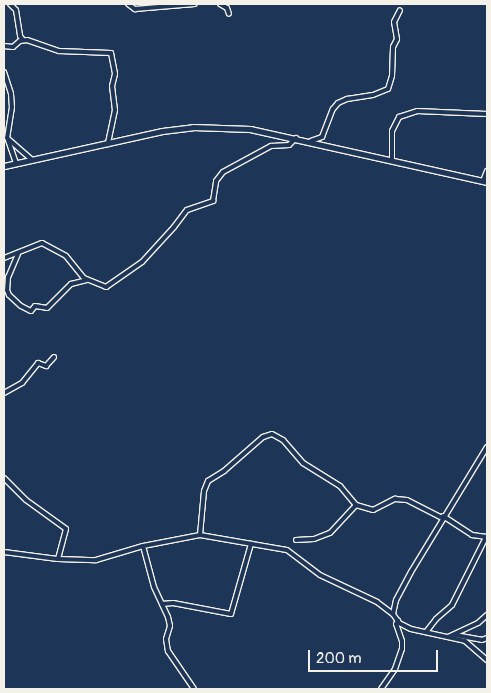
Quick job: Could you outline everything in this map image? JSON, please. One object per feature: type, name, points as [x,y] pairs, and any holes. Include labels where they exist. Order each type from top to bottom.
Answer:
[{"type":"street","points":[[10,4],[16,10],[20,36],[23,41]]},
{"type":"street","points":[[128,4],[135,9],[195,4]]},
{"type":"street","points":[[220,4],[227,8],[229,14]]},
{"type":"street","points":[[311,142],[322,137],[333,109],[338,104],[347,99],[373,96],[388,89],[392,76],[393,47],[397,39],[394,22],[400,10]]},
{"type":"street","points":[[4,46],[14,47],[20,41],[23,41],[59,51],[111,53],[115,74],[112,86],[115,110],[108,144]]},
{"type":"street","points":[[4,72],[12,107],[7,138],[16,163]]},
{"type":"street","points":[[4,84],[7,80]]},
{"type":"street","points":[[392,160],[392,132],[399,117],[417,111],[487,114]]},
{"type":"street","points":[[4,166],[34,161],[162,131],[193,127],[250,129],[297,138],[485,182],[487,171]]},
{"type":"street","points":[[7,138],[34,161]]},
{"type":"street","points":[[4,258],[42,243],[66,256],[87,280],[106,287],[142,262],[187,210],[213,201],[216,182],[223,172],[271,146],[289,145],[297,138]]},
{"type":"street","points":[[18,254],[8,277],[9,295],[21,306],[31,311],[35,306],[47,308],[71,284],[87,280]]},
{"type":"street","points":[[4,393],[22,383],[38,363],[46,366],[54,357]]},
{"type":"street","points":[[200,535],[204,491],[208,481],[224,471],[264,437],[272,434],[283,440],[304,463],[340,486],[356,504],[372,510],[395,499],[407,500],[443,517],[472,535],[487,537],[452,606],[436,619],[426,632]]},
{"type":"street","points":[[393,614],[396,600],[411,572],[487,447]]},
{"type":"street","points":[[4,478],[26,500],[66,529],[58,560]]},
{"type":"street","points":[[296,540],[314,539],[330,532],[356,504]]},
{"type":"street","points":[[4,552],[58,560],[96,560],[143,546],[200,535],[287,550],[320,575],[341,587],[377,602],[393,614],[398,621],[411,629],[465,641],[487,660]]},
{"type":"street","points":[[162,604],[172,603],[231,614],[251,544]]},
{"type":"street","points":[[143,546],[154,586],[170,626],[166,639],[168,651],[194,689]]},
{"type":"street","points":[[446,638],[478,623],[487,615]]},
{"type":"street","points":[[383,689],[395,669],[402,650],[402,641],[396,624],[398,621]]},
{"type":"street","points":[[453,635],[482,640],[487,638]]}]
